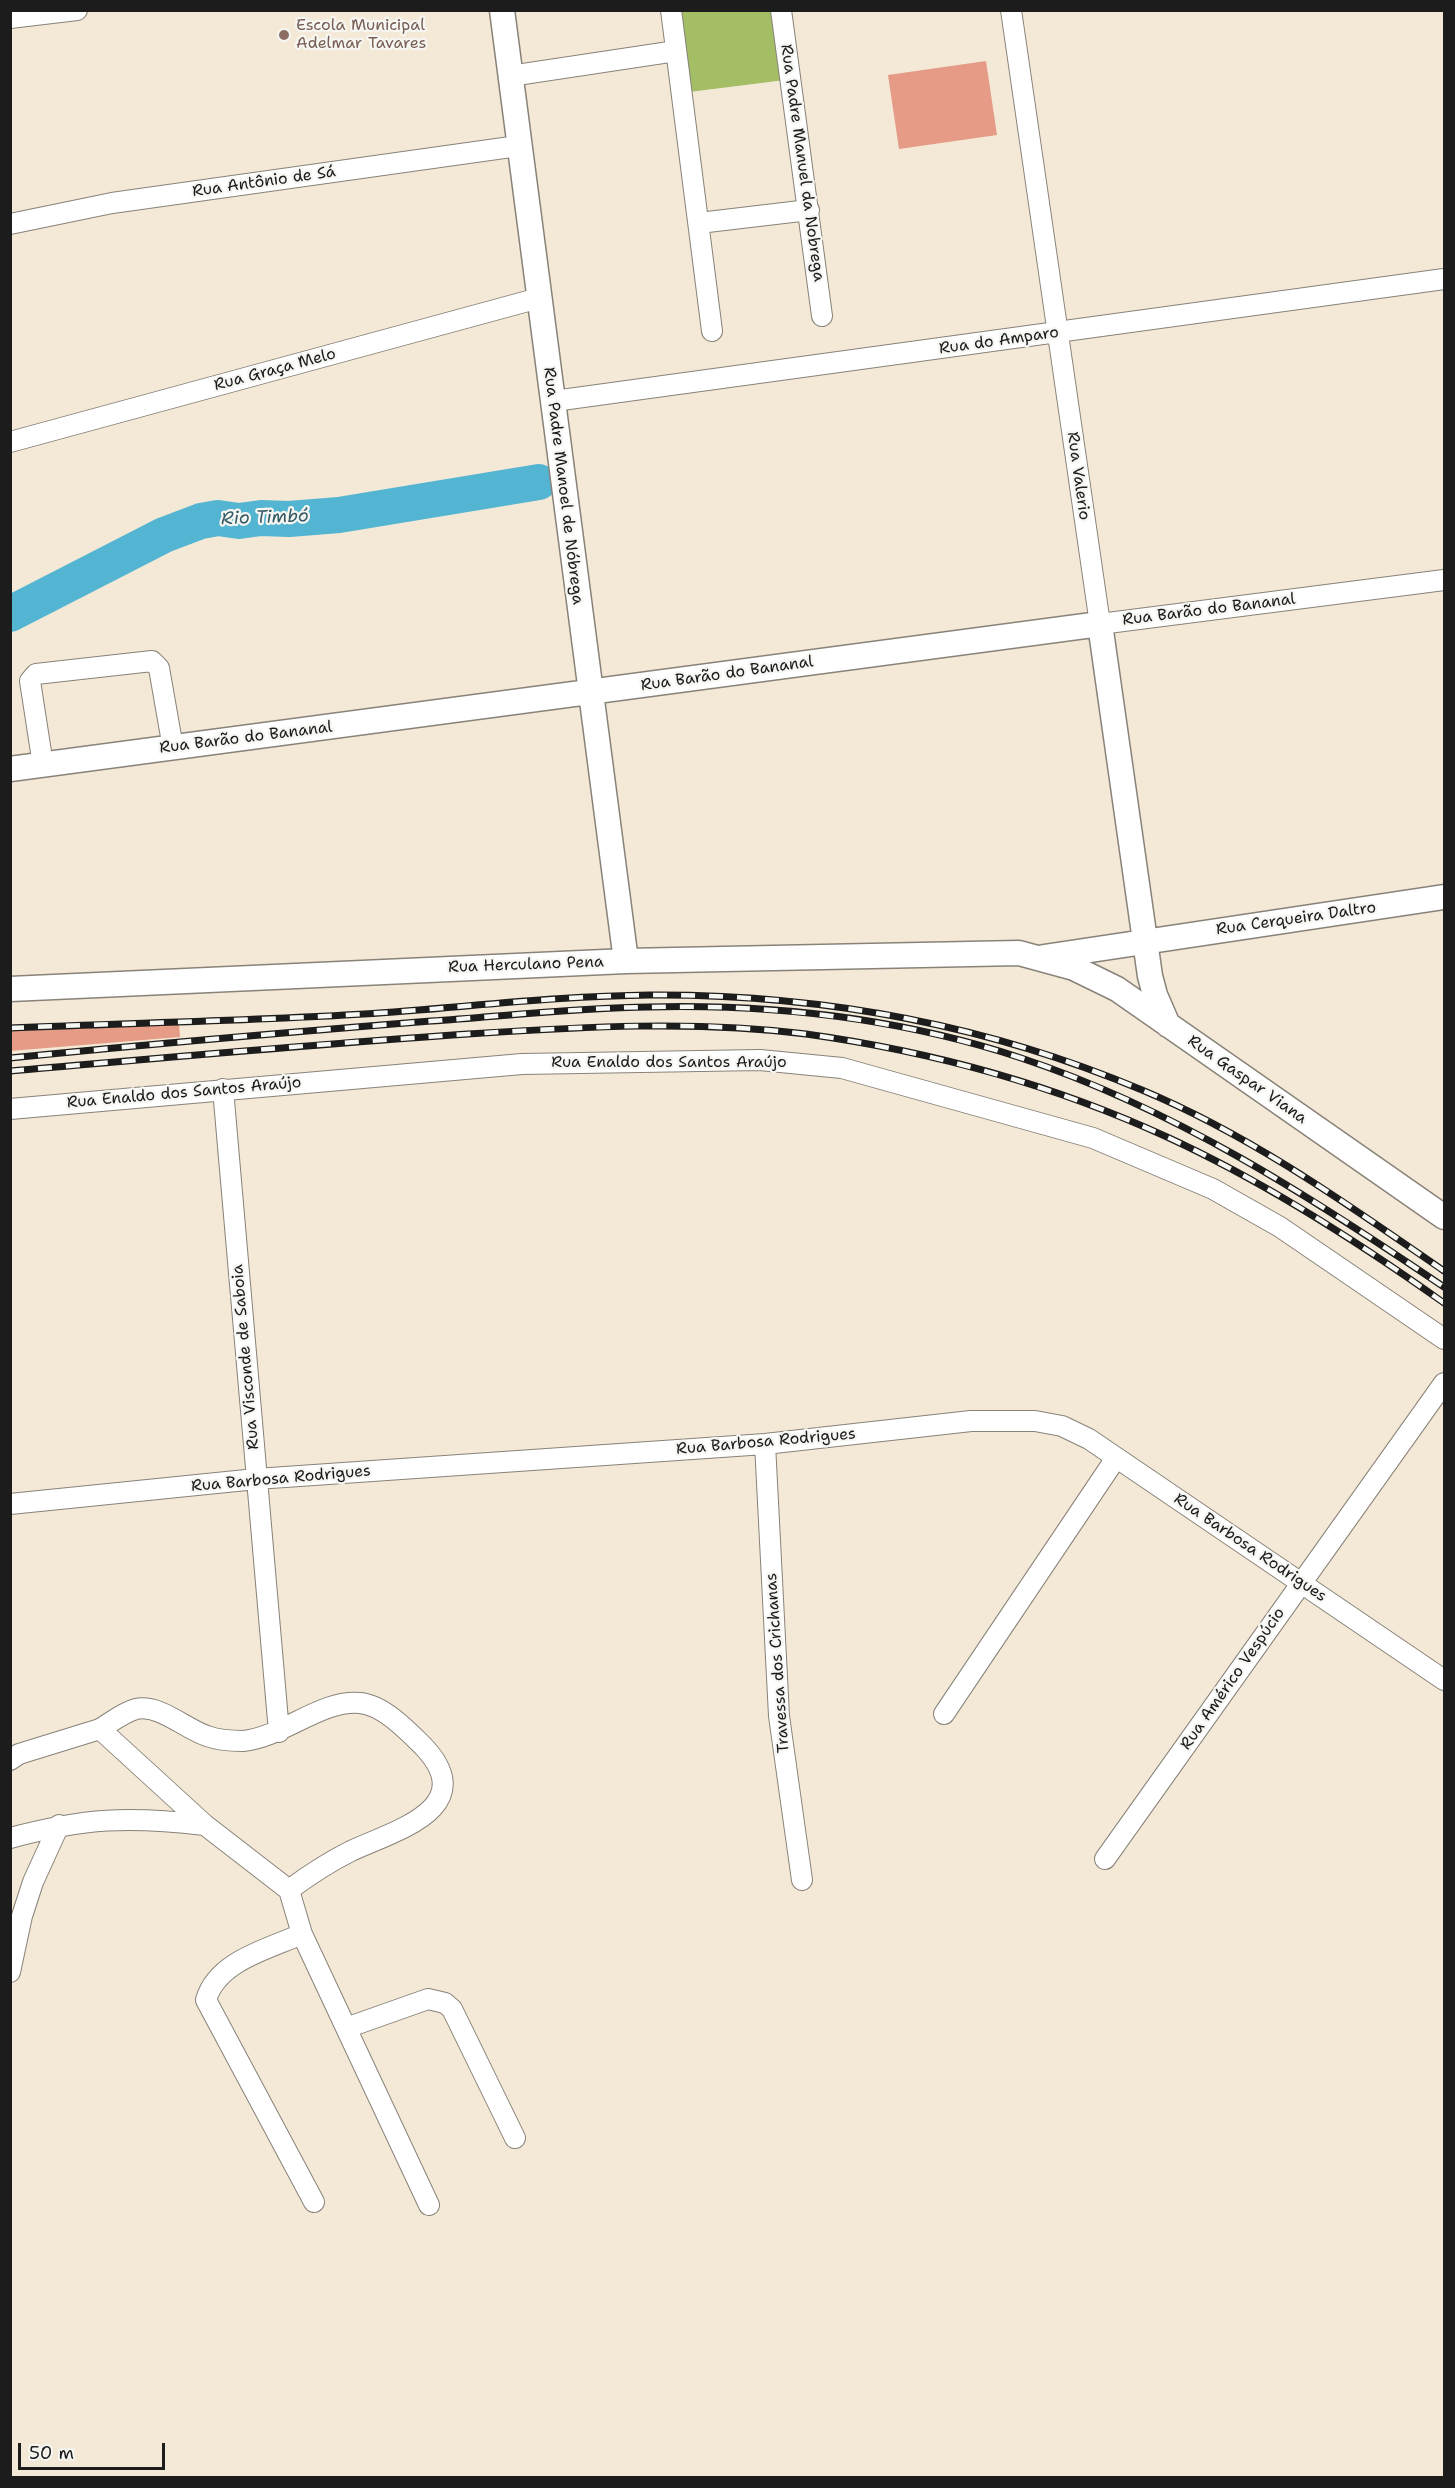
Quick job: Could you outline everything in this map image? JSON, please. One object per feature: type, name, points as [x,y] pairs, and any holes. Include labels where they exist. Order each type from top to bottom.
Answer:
[{"type":"main road","name":"Rua Padre Manoel de Nóbrega","points":[[502,10],[518,146],[554,401],[589,693],[626,961]]},
{"type":"main road","name":"Rua Barão do Bananal","points":[[10,769],[1100,624]]},
{"type":"main road","name":"Rua Valerio","points":[[1100,624],[1147,941]]},
{"type":"main road","name":"Rua Cerqueira Daltro","points":[[1041,957],[1444,897]]},
{"type":"main road","points":[[1147,941],[1155,995],[1168,1025]]},
{"type":"main road","name":"Rua Herculano Pena","points":[[10,989],[626,961],[996,952],[1041,957]]},
{"type":"main road","name":"Rua Gaspar Viana","points":[[1041,957],[1074,968],[1117,989],[1444,1217]]},
{"type":"street","points":[[10,18],[77,10]]},
{"type":"street","points":[[671,10],[712,331]]},
{"type":"street","name":"Rua Padre Manuel da Nobrega","points":[[781,10],[822,316]]},
{"type":"street","name":"Rua Valerio","points":[[1017,11],[1058,334],[1100,624]]},
{"type":"street","points":[[510,76],[676,51]]},
{"type":"street","name":"Rua Antônio de Sá","points":[[10,224],[112,203],[518,146]]},
{"type":"street","points":[[699,223],[808,210]]},
{"type":"street","name":"Rua do Amparo","points":[[554,401],[1058,334],[1444,279]]},
{"type":"street","name":"Rua Graça Melo","points":[[10,442],[539,298]]},
{"type":"street","name":"Rua Barão do Bananal","points":[[1100,624],[1444,580]]},
{"type":"street","points":[[43,765],[30,681],[36,674],[152,660],[159,668],[173,748]]},
{"type":"street","name":"Rua Enaldo dos Santos Araújo","points":[[10,1109],[522,1064],[760,1060],[842,1068],[1093,1138],[1213,1189],[1280,1227],[1444,1339]]},
{"type":"street","name":"Rua Visconde de Saboia","points":[[223,1089],[279,1732]]},
{"type":"street","name":"Rua Américo Vespúcio","points":[[1105,1859],[1444,1383]]},
{"type":"street","name":"Rua Barbosa Rodrigues","points":[[10,1504],[256,1479],[765,1444],[971,1421],[1035,1421],[1062,1425],[1116,1458],[1444,1680]]},
{"type":"street","name":"Travessa dos Crichanas","points":[[765,1444],[779,1716],[802,1880]]},
{"type":"street","points":[[944,1714],[1116,1458]]},
{"type":"street","points":[[10,1760],[19,1754],[100,1729],[134,1709],[146,1709],[207,1736],[235,1741],[253,1740],[279,1732],[317,1713],[345,1704],[360,1703],[376,1708],[409,1732],[436,1760],[443,1783],[439,1798],[425,1817],[396,1834],[352,1851],[321,1867],[289,1890]]},
{"type":"street","points":[[100,1729],[205,1825],[289,1890],[302,1934],[429,2205]]},
{"type":"street","points":[[10,1838],[59,1825],[105,1819],[152,1818],[205,1825]]},
{"type":"street","points":[[10,1972],[22,1916],[33,1882],[59,1825]]},
{"type":"street","points":[[302,1934],[220,1974],[210,1986],[206,2000],[314,2202]]},
{"type":"street","points":[[346,2028],[428,1999],[446,2002],[452,2009],[515,2138]]},
{"type":"green space","points":[[678,11],[776,11],[785,80],[689,92]]},
{"type":"building","points":[[986,61],[997,135],[899,149],[888,75]]},
{"type":"building","points":[[179,1024],[180,1037],[10,1051],[10,1031]]},
{"type":"waterway","name":"Rio Timbó","points":[[10,614],[164,535],[201,521],[218,518],[239,521],[339,515],[539,482]]},
{"type":"railway","points":[[10,1028],[400,1012],[578,998],[650,995],[777,1000],[901,1017],[1023,1047],[1083,1067],[1183,1108],[1298,1173],[1444,1271]]},
{"type":"railway","points":[[10,1058],[326,1029],[540,1012],[622,1008],[743,1008],[884,1024],[976,1044],[1021,1058],[1133,1103],[1187,1129],[1292,1188],[1444,1287]]},
{"type":"railway","points":[[10,1071],[353,1042],[595,1027],[722,1027],[806,1034],[852,1041],[944,1060],[1036,1086],[1124,1118],[1167,1137],[1275,1193],[1378,1257],[1444,1303]]},
{"type":"place","name":"Escola Municipal Adelmar Tavares","points":[[284,35]]}]
